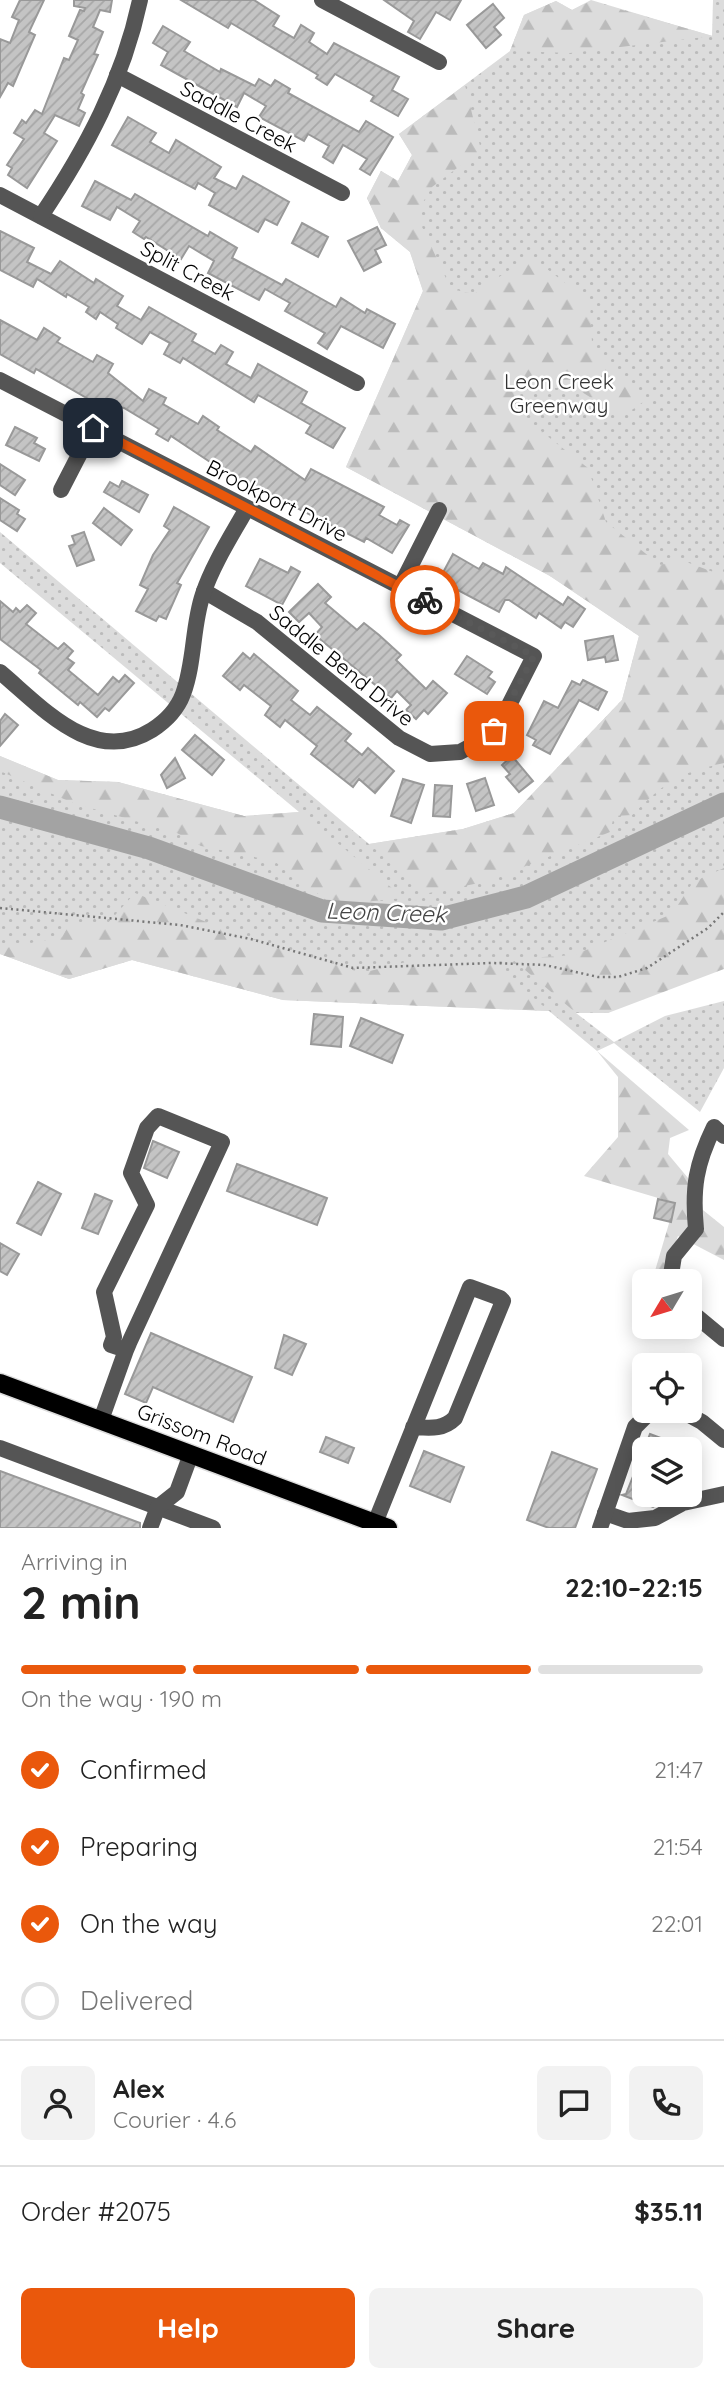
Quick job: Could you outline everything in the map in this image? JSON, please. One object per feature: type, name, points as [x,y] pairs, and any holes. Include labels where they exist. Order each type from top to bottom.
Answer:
[{"type":"main road","name":"Grissom Road","points":[[0,1383],[382,1526]]},
{"type":"street","points":[[41,216],[81,154],[103,112],[140,0]]},
{"type":"street","points":[[322,0],[439,62]]},
{"type":"street","name":"Saddle Creek","points":[[117,75],[342,194]]},
{"type":"street","name":"Split Creek","points":[[0,195],[357,383]]},
{"type":"street","name":"Brookport Drive","points":[[0,380],[534,656]]},
{"type":"street","points":[[61,490],[93,428]]},
{"type":"street","points":[[0,672],[67,728],[82,737],[111,742],[145,734],[169,716],[181,699],[204,591],[247,508]]},
{"type":"street","points":[[400,587],[439,510]]},
{"type":"street","name":"Saddle Bend Drive","points":[[204,591],[257,622],[399,738],[430,754],[460,752],[486,738],[502,719],[534,656]]},
{"type":"street","points":[[101,1420],[126,1350],[222,1142],[158,1116],[147,1128],[131,1173],[148,1205],[104,1292],[114,1338],[111,1345],[126,1350]]},
{"type":"street","points":[[672,1269],[674,1256],[696,1229],[692,1200],[702,1153],[715,1127],[724,1136]]},
{"type":"street","points":[[382,1526],[413,1427],[470,1287],[500,1297],[503,1301],[456,1418],[434,1429],[413,1427]]},
{"type":"street","points":[[702,1321],[724,1339]]},
{"type":"street","points":[[702,1422],[724,1440]]},
{"type":"street","points":[[639,1423],[635,1427],[603,1520],[655,1518],[683,1503],[724,1494]]},
{"type":"street","points":[[0,1448],[213,1528]]},
{"type":"street","points":[[150,1528],[158,1507],[177,1492],[191,1454]]},
{"type":"path","points":[[0,908],[180,925],[251,939],[353,968],[492,963],[545,965],[598,977],[618,977],[647,968],[708,928],[724,912]]},
{"type":"green space","name":"Leon Creek Greenway","points":[[591,0],[712,36],[713,0],[724,0],[724,946],[608,1013],[576,1013],[614,1042],[665,1016],[724,1001],[724,1068],[700,1112],[614,1043],[597,1051],[549,1011],[283,1000],[132,960],[69,979],[0,954],[0,756],[58,780],[118,782],[244,816],[299,812],[0,563],[0,532],[369,844],[463,829],[514,813],[622,700],[639,636],[550,576],[346,467],[423,291],[410,252],[381,228],[367,198],[381,171],[398,181],[412,155],[399,134],[510,51],[524,15],[556,1],[572,10]]},
{"type":"green space","points":[[556,1],[572,10],[591,1],[713,36],[570,53],[510,51],[524,15]]},
{"type":"green space","points":[[465,85],[481,150],[432,187],[416,214],[451,289],[474,294],[530,256],[590,302],[592,343],[643,402],[622,417],[577,389],[515,386],[514,410],[588,468],[606,522],[660,565],[681,560],[724,576],[724,763],[673,780],[632,815],[614,816],[610,832],[489,881],[429,893],[369,844],[463,829],[514,813],[622,700],[639,636],[550,576],[346,467],[423,291],[410,252],[381,228],[367,198],[381,171],[398,181],[412,155],[399,134]]},
{"type":"green space","points":[[0,756],[58,780],[118,782],[244,816],[300,812],[404,898],[333,905],[274,861],[201,846],[177,833],[73,803],[0,771]]},
{"type":"green space","points":[[724,868],[724,969],[608,1013],[575,1012],[512,959],[574,955],[672,914],[693,882]]},
{"type":"green space","points":[[135,893],[226,930],[362,973],[418,959],[488,959],[549,1011],[283,1000],[132,960],[69,979],[0,954],[0,949],[62,937],[70,923],[107,924]]},
{"type":"green space","points":[[597,1051],[689,1130],[670,1138],[668,1154],[688,1178],[698,1206],[724,1227],[724,1260],[678,1236],[666,1269],[656,1269],[675,1203],[584,1176],[618,1137],[618,1077]]},
{"type":"building","points":[[20,0],[44,0],[29,32],[35,35],[13,86],[8,83],[0,97],[0,39],[10,43],[19,20],[12,17]]},
{"type":"building","points":[[74,0],[112,0],[110,12],[100,10],[93,27],[103,32],[94,54],[98,55],[81,93],[84,95],[78,109],[85,113],[79,126],[55,115],[44,133],[57,141],[27,188],[8,175],[12,168],[7,165],[24,139],[14,133],[22,120],[26,123],[35,110],[42,114],[64,58],[69,60],[78,40],[69,36],[80,10],[84,11],[85,8],[74,6]]},
{"type":"building","points":[[181,0],[254,0],[279,16],[273,26],[294,38],[301,25],[314,33],[309,42],[327,54],[334,43],[399,77],[392,90],[408,99],[398,116],[371,101],[374,96],[335,74],[327,85],[316,78],[318,75],[231,23],[228,28]]},
{"type":"building","points":[[384,0],[461,0],[450,20],[436,12],[420,39],[408,32],[414,21]]},
{"type":"building","points":[[493,4],[504,18],[494,27],[501,35],[486,48],[467,25]]},
{"type":"building","points":[[163,26],[190,42],[184,51],[220,72],[221,69],[255,86],[259,79],[271,86],[275,80],[290,89],[288,93],[359,132],[366,121],[393,137],[370,175],[360,169],[367,159],[343,145],[333,163],[323,157],[329,146],[308,134],[304,141],[259,117],[266,106],[244,93],[237,107],[161,65],[168,52],[153,43]]},
{"type":"building","points":[[128,117],[156,133],[150,142],[169,153],[176,140],[221,167],[214,178],[236,189],[243,176],[289,202],[277,225],[265,219],[258,232],[209,205],[215,193],[198,183],[195,189],[112,145]]},
{"type":"building","points":[[95,181],[131,200],[135,194],[208,236],[210,232],[237,248],[232,258],[282,285],[286,279],[336,307],[341,298],[365,313],[367,309],[395,324],[383,348],[341,326],[327,349],[318,343],[325,333],[285,311],[290,303],[265,289],[259,300],[208,273],[214,261],[189,246],[181,259],[146,237],[144,239],[133,232],[140,221],[117,207],[110,220],[82,206]]},
{"type":"building","points":[[302,223],[328,237],[318,257],[292,243]]},
{"type":"building","points":[[377,227],[386,245],[375,250],[381,262],[364,271],[348,241]]},
{"type":"building","points":[[0,231],[34,248],[27,262],[51,274],[60,261],[94,283],[96,279],[123,296],[117,306],[141,320],[149,307],[196,334],[192,341],[215,354],[221,345],[233,352],[226,364],[251,378],[258,364],[307,392],[301,403],[345,428],[333,448],[306,433],[311,425],[258,395],[254,402],[183,358],[180,363],[164,354],[170,343],[150,332],[142,344],[116,328],[118,324],[100,312],[96,319],[86,312],[89,307],[67,294],[66,297],[37,279],[33,287],[0,270]]},
{"type":"building","points":[[0,320],[37,340],[44,328],[60,338],[57,342],[93,362],[97,355],[113,364],[108,373],[143,401],[149,389],[166,398],[163,404],[198,424],[203,416],[219,427],[217,430],[251,452],[255,446],[305,480],[311,469],[384,507],[379,515],[397,525],[400,520],[409,525],[392,553],[366,538],[364,542],[222,470],[171,436],[168,441],[156,434],[159,429],[124,408],[116,406],[111,412],[36,369],[34,373],[0,354]]},
{"type":"building","points":[[15,427],[37,438],[34,443],[45,449],[39,461],[6,445]]},
{"type":"building","points":[[0,464],[25,480],[15,495],[0,485]]},
{"type":"building","points":[[122,481],[148,495],[139,512],[104,492],[110,482],[119,487]]},
{"type":"building","points":[[0,498],[19,510],[17,514],[25,519],[17,531],[0,520]]},
{"type":"building","points":[[174,507],[209,527],[177,583],[181,585],[166,619],[159,616],[156,621],[136,611],[148,589],[140,585],[153,555],[170,530],[164,526]]},
{"type":"building","points":[[104,508],[132,530],[121,545],[93,523]]},
{"type":"building","points":[[84,532],[94,560],[77,566],[69,546],[75,544],[72,536]]},
{"type":"building","points":[[453,554],[479,569],[483,563],[503,574],[506,567],[563,605],[568,597],[585,609],[573,627],[565,622],[561,628],[539,613],[536,618],[509,600],[505,600],[499,612],[439,580]]},
{"type":"building","points":[[260,559],[288,573],[291,567],[300,572],[282,605],[246,586]]},
{"type":"building","points":[[318,584],[331,597],[325,603],[357,630],[364,623],[379,635],[401,655],[396,660],[426,689],[433,681],[447,693],[428,714],[424,710],[416,719],[406,710],[411,705],[397,691],[391,698],[315,635],[322,627],[309,613],[299,622],[289,612]]},
{"type":"building","points":[[0,601],[13,612],[16,608],[20,612],[27,605],[36,613],[26,624],[58,649],[64,643],[73,651],[67,658],[74,663],[68,670],[98,695],[113,677],[119,682],[125,675],[134,683],[109,711],[105,708],[97,717],[80,702],[78,705],[39,673],[41,670],[0,639]]},
{"type":"building","points":[[613,636],[618,660],[606,662],[605,657],[588,660],[585,641]]},
{"type":"building","points":[[243,653],[250,659],[254,654],[298,691],[291,700],[310,715],[317,707],[351,734],[345,741],[362,755],[368,748],[394,771],[375,793],[359,779],[353,787],[311,754],[317,746],[285,720],[280,727],[265,715],[271,706],[244,685],[240,690],[223,676]]},
{"type":"building","points":[[467,656],[492,672],[488,677],[495,682],[487,694],[455,674]]},
{"type":"building","points":[[583,680],[607,692],[598,710],[579,700],[550,754],[533,745],[536,740],[527,735],[544,701],[558,708],[572,681],[580,685]]},
{"type":"building","points":[[5,714],[18,725],[0,746],[0,721]]},
{"type":"building","points":[[195,735],[224,760],[212,775],[182,750]]},
{"type":"building","points":[[512,756],[533,781],[519,792],[506,777],[510,774],[502,765]]},
{"type":"building","points":[[175,758],[185,778],[167,788],[161,775]]},
{"type":"building","points":[[485,778],[494,805],[476,811],[467,784]]},
{"type":"building","points":[[403,779],[424,785],[411,823],[391,816]]},
{"type":"building","points":[[435,785],[452,786],[450,817],[433,816]]},
{"type":"building","points":[[314,1014],[343,1017],[341,1047],[311,1044]]},
{"type":"building","points":[[361,1018],[403,1035],[392,1063],[350,1046]]},
{"type":"building","points":[[153,1141],[179,1152],[167,1178],[144,1168]]},
{"type":"building","points":[[237,1164],[327,1198],[317,1225],[227,1191]]},
{"type":"building","points":[[38,1182],[61,1194],[41,1235],[17,1223]]},
{"type":"building","points":[[95,1194],[112,1201],[98,1234],[82,1228]]},
{"type":"building","points":[[658,1199],[675,1203],[671,1222],[654,1218]]},
{"type":"building","points":[[0,1243],[19,1254],[7,1275],[0,1271]]},
{"type":"building","points":[[151,1333],[252,1377],[233,1422],[153,1387],[146,1403],[125,1394]]},
{"type":"building","points":[[284,1335],[306,1344],[292,1375],[275,1368]]},
{"type":"building","points":[[326,1437],[354,1448],[348,1463],[320,1452]]},
{"type":"building","points":[[424,1451],[464,1467],[450,1502],[410,1486]]},
{"type":"building","points":[[552,1452],[597,1469],[575,1528],[549,1528],[527,1520]]},
{"type":"building","points":[[0,1471],[140,1523],[140,1528],[0,1528]]},
{"type":"building","points":[[632,1479],[632,1499],[622,1495],[626,1494]]},
{"type":"waterway","name":"Leon Creek","points":[[0,807],[149,848],[322,911],[441,919],[526,897],[724,804]]},
{"type":"way so far","points":[[425,600],[534,656],[494,731]]},
{"type":"route","points":[[93,428],[425,600]]}]
